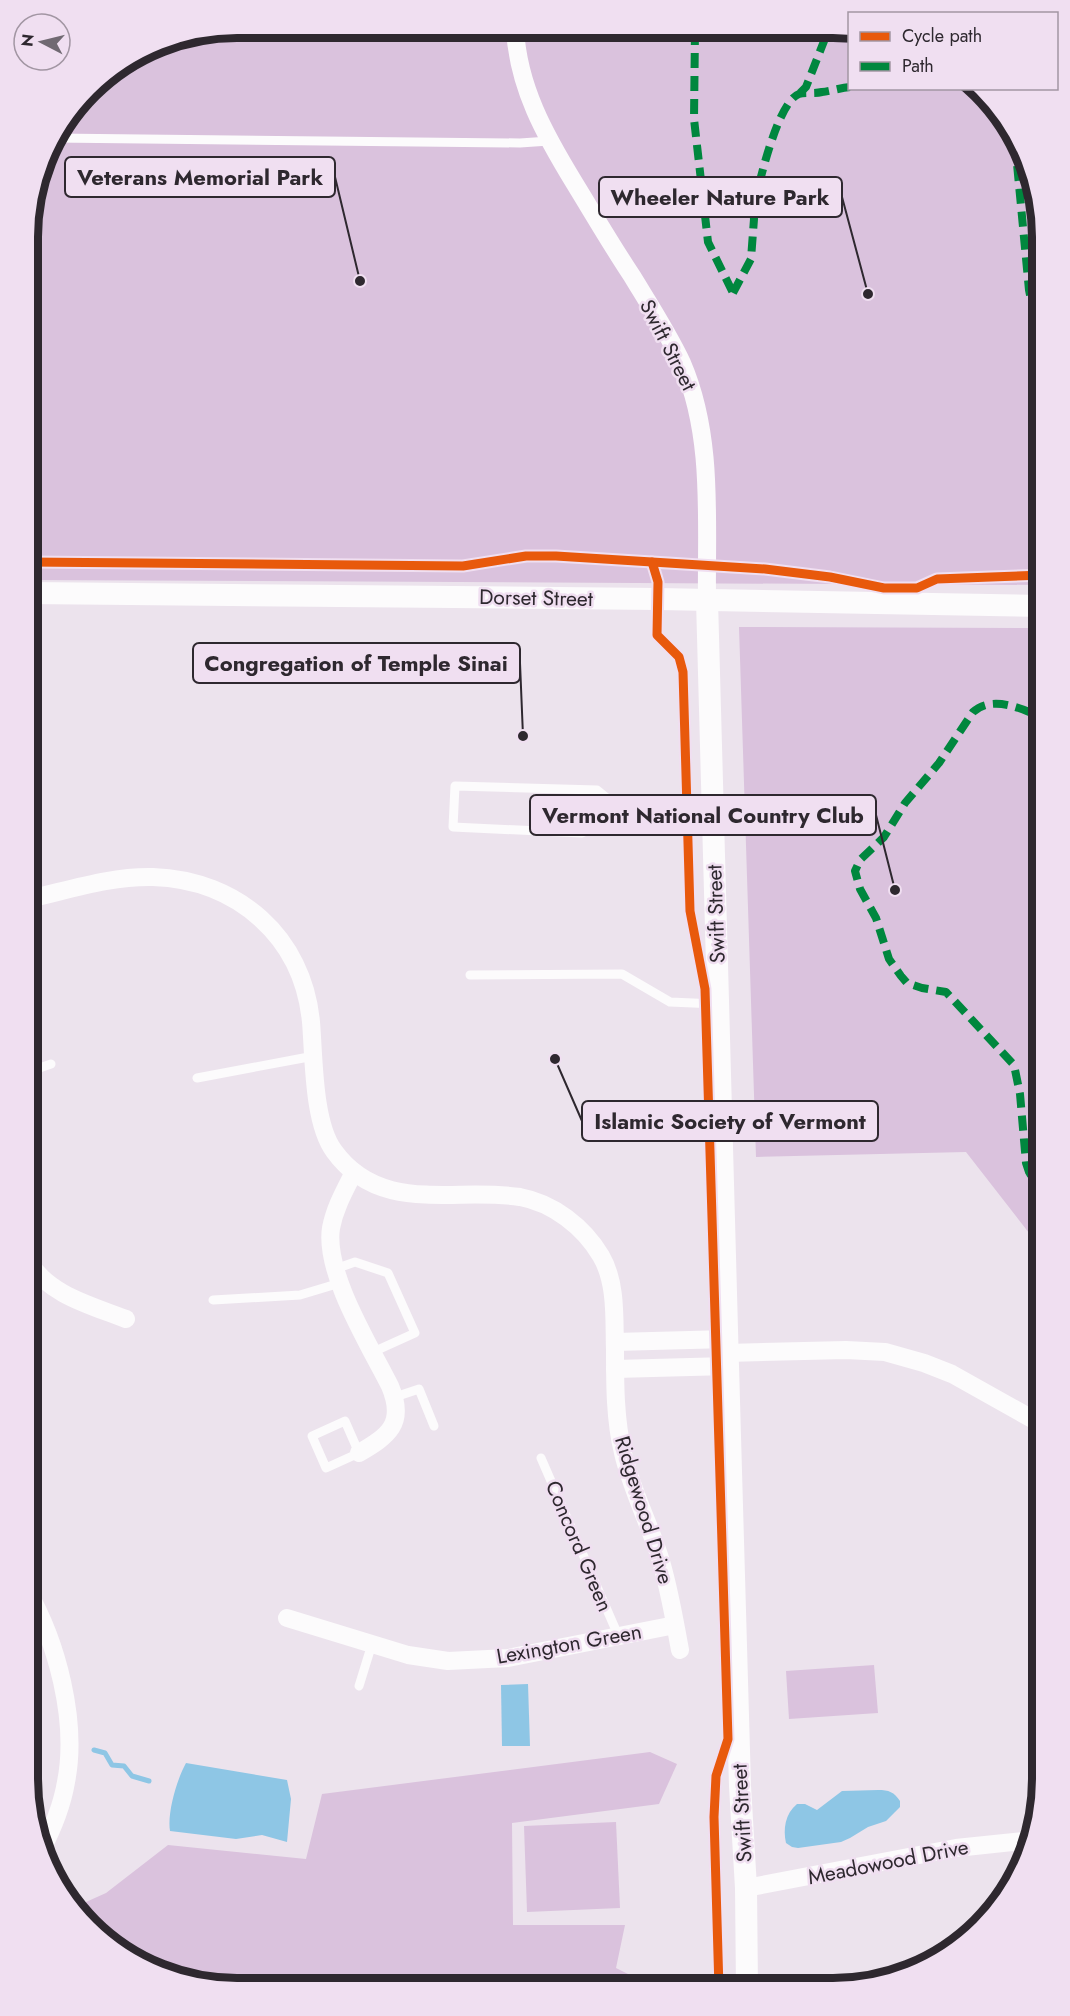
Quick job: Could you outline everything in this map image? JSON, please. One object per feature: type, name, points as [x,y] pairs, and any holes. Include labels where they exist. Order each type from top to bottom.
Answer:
[{"type":"street","name":"Swift Street","points":[[516,38],[525,88],[549,141],[651,307],[681,362],[695,396],[702,426],[727,1353],[740,1786],[746,1888],[747,1978]]},
{"type":"street","name":"Dorset Street","points":[[38,593],[1033,606]]},
{"type":"street","name":"Ridgewood Drive","points":[[38,897],[119,879],[155,877],[198,885],[236,901],[268,924],[291,953],[308,998],[319,1103],[326,1135],[333,1150],[354,1172],[374,1184],[407,1194],[511,1196],[540,1202],[570,1221],[583,1233],[601,1256],[607,1268],[613,1300],[619,1432],[623,1454],[660,1558],[680,1650]]},
{"type":"street","points":[[354,1172],[340,1198],[330,1242],[338,1276],[395,1397],[395,1420],[391,1431],[384,1439],[359,1453]]},
{"type":"street","points":[[38,1275],[61,1293],[126,1319]]},
{"type":"street","points":[[615,1342],[727,1353]]},
{"type":"street","points":[[615,1369],[727,1353],[846,1350],[885,1352],[952,1374],[1032,1419]]},
{"type":"street","points":[[38,1612],[57,1662],[67,1709],[69,1733],[66,1781],[47,1839]]},
{"type":"street","name":"Lexington Green","points":[[287,1618],[408,1655],[448,1661],[508,1658],[675,1625]]},
{"type":"street","name":"Meadowood Drive","points":[[746,1888],[956,1848],[1023,1841]]},
{"type":"lane","points":[[63,138],[520,143],[549,141]]},
{"type":"lane","points":[[624,812],[597,790],[455,786],[453,826],[582,833],[624,812],[713,812]]},
{"type":"lane","points":[[470,975],[621,974],[670,1002],[719,1004]]},
{"type":"lane","points":[[197,1078],[314,1056]]},
{"type":"lane","points":[[38,1069],[51,1064]]},
{"type":"lane","points":[[213,1300],[300,1295],[338,1276],[355,1262],[388,1273],[415,1333],[373,1352]]},
{"type":"lane","points":[[395,1397],[419,1389],[434,1426]]},
{"type":"lane","points":[[345,1421],[359,1453],[326,1468],[312,1436],[345,1421]]},
{"type":"lane","name":"Concord Green","points":[[541,1458],[618,1635]]},
{"type":"lane","points":[[359,1686],[372,1644]]},
{"type":"shaded area","points":[[223,38],[847,38],[848,90],[968,90],[999,126],[1012,148],[1022,173],[1031,211],[1033,237],[1033,585],[38,580],[38,237],[41,198],[53,160],[64,137],[79,115],[115,79],[137,64],[173,48],[198,41]]},
{"type":"shaded area","points":[[739,627],[1033,628],[1032,1237],[966,1152],[756,1157]]},
{"type":"shaded area","points":[[874,1665],[878,1713],[789,1719],[786,1671]]},
{"type":"shaded area","points":[[650,1752],[677,1764],[659,1804],[512,1823],[513,1925],[625,1925],[616,1968],[636,1978],[211,1977],[185,1972],[148,1958],[105,1929],[82,1904],[106,1893],[168,1845],[306,1859],[322,1794]]},
{"type":"shaded area","points":[[616,1822],[620,1908],[527,1912],[524,1826]]},
{"type":"water","points":[[528,1684],[530,1746],[502,1746],[501,1685]]},
{"type":"water","points":[[186,1763],[287,1780],[291,1799],[287,1842],[262,1835],[236,1839],[170,1831],[170,1815],[174,1796]]},
{"type":"water","points":[[842,1791],[891,1792],[900,1801],[900,1807],[886,1821],[868,1827],[841,1842],[798,1848],[786,1843],[786,1822],[790,1812],[797,1804],[805,1804],[817,1810]]},
{"type":"waterway","points":[[94,1750],[105,1753],[112,1765],[124,1766],[132,1776],[149,1781]]},
{"type":"marked path","points":[[695,38],[694,119],[708,242],[733,293]]},
{"type":"marked path","points":[[800,93],[806,87],[825,38]]},
{"type":"marked path","points":[[733,293],[751,259],[753,210],[770,147],[783,112],[791,100],[799,94],[848,87]]},
{"type":"marked path","points":[[1017,159],[1029,290],[1033,304]]},
{"type":"marked path","points":[[1032,1178],[1026,1163],[1020,1094],[1014,1065],[946,992],[907,983],[901,976],[889,959],[876,918],[860,889],[855,871],[860,860],[884,837],[905,803],[939,763],[973,712],[989,704],[998,704],[1016,707],[1033,713]]},
{"type":"cycle path","points":[[38,562],[463,566],[526,556],[556,556],[765,569],[830,577],[884,588],[917,588],[937,579],[1033,575]]},
{"type":"cycle path","points":[[652,562],[658,582],[657,635],[679,657],[683,672],[690,911],[705,989],[728,1739],[716,1776],[714,1817],[719,1978]]},
{"type":"place","name":"Veterans Memorial Park","points":[[360,281]]},
{"type":"place","name":"Wheeler Nature Park","points":[[868,294]]},
{"type":"place","name":"Congregation of Temple Sinai","points":[[523,736]]},
{"type":"place","name":"Vermont National Country Club","points":[[895,890]]},
{"type":"place","name":"Islamic Society of Vermont","points":[[555,1059]]}]
